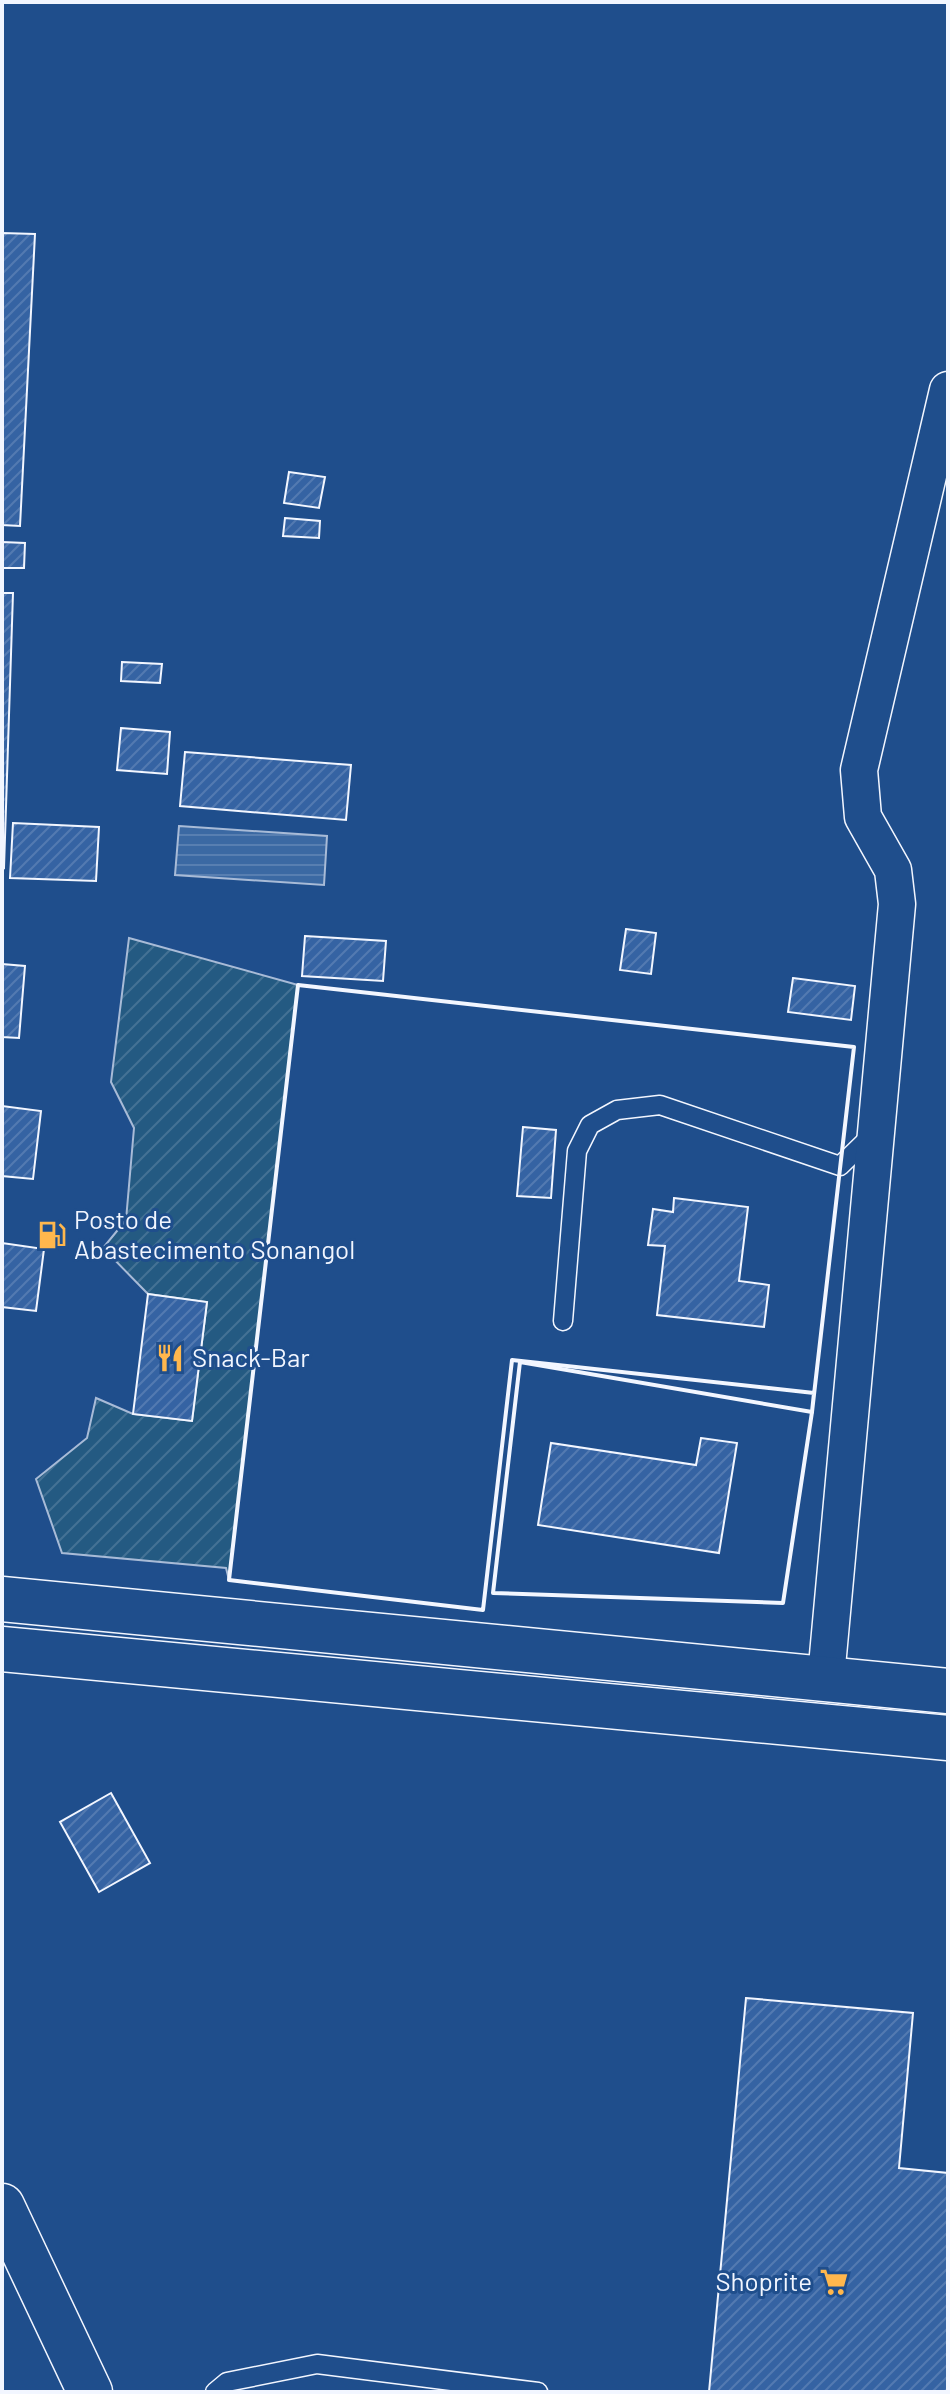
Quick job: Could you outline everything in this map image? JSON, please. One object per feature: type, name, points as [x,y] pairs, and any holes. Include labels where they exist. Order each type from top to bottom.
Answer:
[{"type":"street","points":[[826,1677],[897,904],[893,870],[863,817],[859,770],[948,390]]},
{"type":"street","points":[[2,1599],[948,1691]]},
{"type":"street","points":[[2,1649],[948,1738]]},
{"type":"street","points":[[2,2206],[90,2392]]},
{"type":"lane","points":[[563,1321],[577,1151],[590,1125],[617,1110],[660,1105],[840,1166],[875,1132]]},
{"type":"lane","points":[[215,2392],[227,2382],[317,2364],[538,2392]]},
{"type":"shaded area","points":[[179,826],[327,836],[324,885],[175,875]]},
{"type":"shaded area","points":[[129,938],[298,985],[229,1580],[226,1568],[62,1553],[36,1479],[87,1438],[96,1398],[133,1414],[192,1421],[207,1302],[148,1294],[103,1248],[126,1220],[134,1128],[111,1082]]},
{"type":"building","points":[[2,233],[35,234],[20,526],[2,525]]},
{"type":"building","points":[[289,472],[325,477],[319,508],[284,503]]},
{"type":"building","points":[[285,518],[320,521],[319,538],[283,536]]},
{"type":"building","points":[[2,542],[25,543],[24,568],[2,568]]},
{"type":"building","points":[[2,593],[13,593],[4,868],[2,867]]},
{"type":"building","points":[[122,662],[162,664],[160,683],[121,681]]},
{"type":"building","points":[[121,728],[170,732],[167,774],[117,770]]},
{"type":"building","points":[[185,752],[351,765],[346,820],[180,806]]},
{"type":"building","points":[[13,823],[99,827],[96,881],[10,878]]},
{"type":"building","points":[[626,929],[656,933],[651,974],[620,970]]},
{"type":"building","points":[[305,936],[386,941],[383,981],[302,976]]},
{"type":"building","points":[[2,964],[25,966],[19,1038],[2,1037]]},
{"type":"building","points":[[793,978],[855,986],[851,1020],[788,1012]]},
{"type":"building","points":[[2,1106],[41,1111],[33,1179],[2,1176]]},
{"type":"building","points":[[523,1127],[556,1130],[551,1198],[517,1196]]},
{"type":"building","points":[[674,1198],[748,1207],[739,1281],[769,1285],[764,1327],[657,1315],[665,1246],[648,1245],[653,1209],[673,1212]]},
{"type":"building","points":[[2,1243],[44,1249],[36,1311],[2,1307]]},
{"type":"building","name":"Snack-Bar","points":[[148,1294],[207,1302],[192,1421],[133,1414]]},
{"type":"building","points":[[701,1438],[737,1443],[719,1553],[538,1525],[551,1443],[696,1465]]},
{"type":"building","points":[[111,1793],[150,1863],[99,1892],[60,1822]]},
{"type":"building","name":"Shoprite","points":[[746,1998],[913,2013],[899,2168],[948,2173],[948,2392],[709,2392]]},
{"type":"wall","points":[[298,985],[854,1047],[812,1412],[814,1393],[512,1360],[483,1610],[229,1580],[298,985]]},
{"type":"wall","points":[[520,1362],[812,1412],[783,1603],[493,1593],[520,1362]]},
{"type":"place","name":"Posto de Abastecimento Sonangol","points":[[52,1235]]},
{"type":"place","name":"Snack-Bar","points":[[170,1358]]},
{"type":"place","name":"Shoprite","points":[[834,2282]]}]
